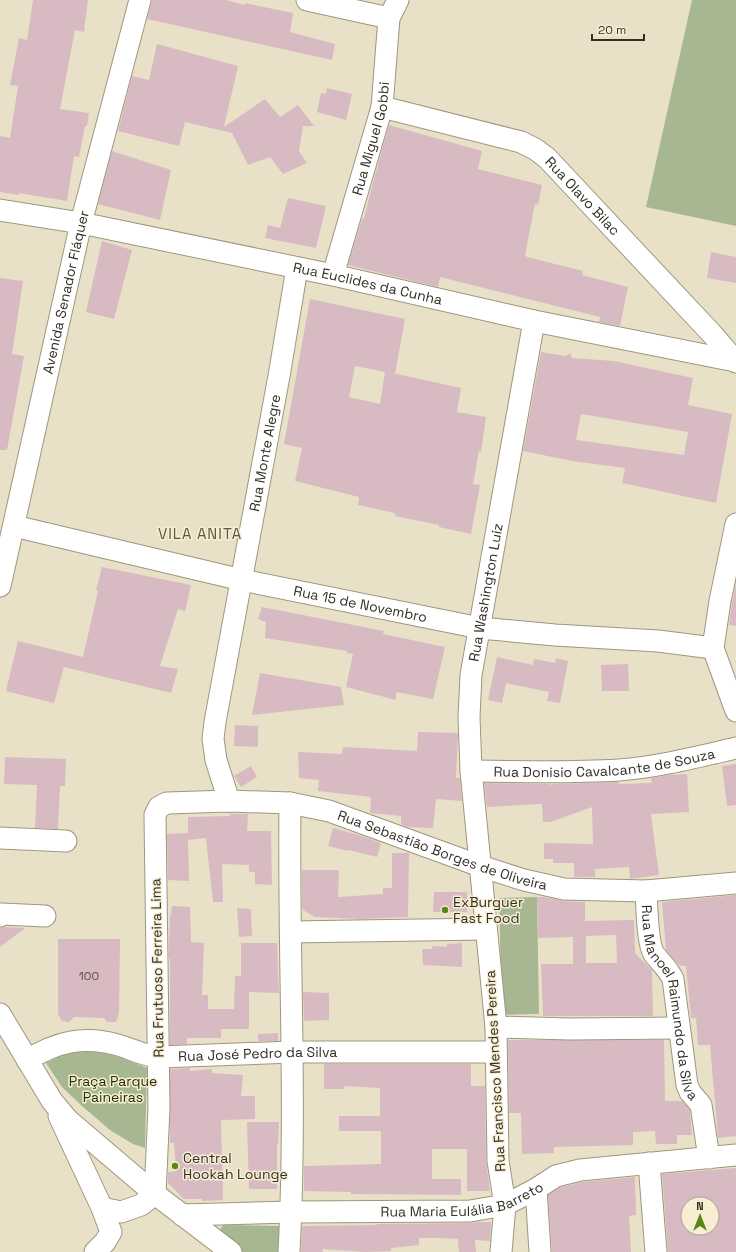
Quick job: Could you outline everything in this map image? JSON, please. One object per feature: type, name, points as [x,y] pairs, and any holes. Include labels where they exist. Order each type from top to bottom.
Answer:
[{"type":"street","name":"Avenida Senador Fláquer","points":[[0,586],[81,223],[140,0]]},
{"type":"street","points":[[307,0],[393,9]]},
{"type":"street","name":"Rua Miguel Gobbi","points":[[333,274],[382,107],[393,9]]},
{"type":"street","name":"Rua Olavo Bilac","points":[[382,107],[521,142],[535,149],[547,158],[713,335],[735,362]]},
{"type":"street","name":"Rua Euclides da Cunha","points":[[0,210],[81,223],[296,268],[333,274],[534,321],[735,362]]},
{"type":"street","name":"Rua Monte Alegre","points":[[229,801],[216,760],[213,739],[215,722],[242,580],[296,268]]},
{"type":"street","name":"Rua Washington Luiz","points":[[480,866],[469,717],[472,675],[534,321]]},
{"type":"street","points":[[736,524],[720,600],[713,648],[736,711]]},
{"type":"street","name":"Rua 15 de Novembro","points":[[14,526],[242,580],[480,628],[555,635],[658,641],[713,648]]},
{"type":"street","name":"Rua Donisio Cavalcante de Souza","points":[[472,771],[527,772],[619,770],[686,760],[736,748]]},
{"type":"street","name":"Rua Sebastião Borges de Oliveira","points":[[155,815],[159,807],[167,803],[229,801],[290,803],[329,811],[480,866],[524,880],[564,889],[646,891],[736,883]]},
{"type":"street","points":[[288,1252],[291,1212],[293,1052],[289,856],[290,803]]},
{"type":"street","name":"Rua Frutuoso Ferreira Lima","points":[[155,815],[159,1057],[159,1108],[155,1194]]},
{"type":"street","points":[[0,838],[66,841]]},
{"type":"street","name":"Rua Francisco Mendes Pereira","points":[[480,866],[496,1027],[498,1161],[505,1205],[501,1252]]},
{"type":"street","name":"Rua Manoel Raimundo da Silva","points":[[646,891],[650,944],[653,953],[668,969],[673,979],[687,1085],[690,1092],[701,1105],[708,1158]]},
{"type":"street","points":[[0,916],[1,914],[45,916]]},
{"type":"street","points":[[291,932],[486,928]]},
{"type":"street","points":[[0,1014],[52,1101],[102,1208],[111,1232],[106,1242],[96,1252]]},
{"type":"street","points":[[496,1027],[569,1029],[679,1028]]},
{"type":"street","name":"Rua José Pedro da Silva","points":[[27,1060],[46,1048],[59,1044],[88,1040],[109,1043],[142,1054],[159,1057],[293,1052],[496,1052]]},
{"type":"street","points":[[52,1101],[68,1120],[82,1133],[155,1194],[231,1252]]},
{"type":"street","name":"Rua Maria Eulália Barreto","points":[[182,1215],[291,1212],[470,1211],[505,1205],[536,1189],[556,1176],[580,1170],[736,1155]]},
{"type":"street","points":[[649,1163],[656,1252]]},
{"type":"street","points":[[536,1189],[540,1252]]},
{"type":"street","points":[[102,1208],[121,1212],[141,1206],[155,1194]]},
{"type":"green space","points":[[692,0],[736,0],[736,226],[646,207]]},
{"type":"green space","points":[[537,897],[539,1014],[502,1015],[499,898]]},
{"type":"green space","name":"Praça Parque Paineiras","points":[[79,1051],[97,1052],[114,1056],[147,1068],[145,1148],[133,1144],[110,1130],[82,1106],[62,1087],[46,1063],[67,1053]]},
{"type":"green space","points":[[223,1225],[282,1226],[282,1252],[243,1252],[218,1233]]},
{"type":"building","points":[[33,0],[88,0],[84,32],[75,30],[60,109],[89,113],[79,157],[74,156],[67,201],[19,193],[19,195],[0,192],[0,136],[10,138],[18,86],[10,85],[19,38],[27,40]]},
{"type":"building","points":[[152,0],[226,0],[245,5],[245,3],[293,13],[290,32],[335,44],[332,60],[147,19]]},
{"type":"building","points":[[157,44],[238,66],[224,127],[265,99],[280,117],[298,105],[314,126],[303,126],[299,151],[307,163],[283,174],[270,157],[248,165],[232,133],[185,122],[179,146],[118,131],[132,76],[149,80]]},
{"type":"building","points":[[327,88],[352,94],[346,120],[317,112],[321,93],[326,94]]},
{"type":"building","points":[[389,125],[482,151],[478,169],[542,185],[538,205],[535,204],[525,255],[527,257],[583,271],[582,275],[628,287],[620,326],[599,322],[600,317],[440,277],[438,287],[348,265],[362,219],[364,219]]},
{"type":"building","points":[[112,151],[171,170],[160,220],[98,204]]},
{"type":"building","points":[[288,198],[326,206],[316,248],[265,238],[268,225],[280,228]]},
{"type":"building","points":[[102,241],[132,250],[114,319],[86,312]]},
{"type":"building","points":[[711,252],[736,257],[736,283],[707,278]]},
{"type":"building","points":[[0,278],[23,281],[12,354],[24,356],[7,450],[0,450]]},
{"type":"building","points":[[310,299],[405,319],[395,374],[461,388],[457,412],[486,417],[481,452],[479,451],[473,484],[480,485],[471,534],[439,527],[439,525],[395,516],[395,513],[358,505],[359,497],[295,481],[302,448],[284,444]],"holes":[[[355,366],[385,372],[380,404],[349,397]]]},
{"type":"building","points":[[541,352],[566,356],[570,353],[572,358],[614,361],[693,378],[688,405],[732,414],[716,503],[622,483],[625,468],[572,461],[523,451]],"holes":[[[581,414],[688,432],[684,455],[576,440]]]},
{"type":"building","points":[[102,567],[191,585],[185,611],[178,609],[160,666],[178,669],[171,693],[64,667],[54,703],[6,691],[18,641],[83,657]]},
{"type":"building","points":[[736,583],[736,626],[729,625]]},
{"type":"building","points":[[262,607],[384,631],[383,634],[445,647],[433,699],[396,692],[396,700],[346,687],[353,654],[347,653],[347,651],[265,638],[266,622],[258,619]]},
{"type":"building","points":[[497,657],[533,665],[534,659],[555,663],[556,658],[568,661],[560,703],[547,701],[549,692],[506,683],[502,703],[488,700]]},
{"type":"building","points":[[628,664],[629,691],[602,691],[601,665]]},
{"type":"building","points":[[260,673],[341,687],[344,705],[252,715]]},
{"type":"building","points":[[235,725],[258,726],[258,747],[234,746]]},
{"type":"building","points":[[418,732],[458,733],[456,778],[460,778],[462,801],[436,799],[433,828],[407,827],[401,824],[401,816],[370,813],[371,797],[318,791],[319,780],[299,778],[298,752],[342,754],[343,747],[417,751]]},
{"type":"building","points":[[5,757],[66,759],[65,786],[60,786],[58,829],[35,828],[37,785],[4,784]]},
{"type":"building","points":[[736,764],[736,805],[727,806],[722,766]]},
{"type":"building","points":[[251,766],[257,777],[241,787],[234,776]]},
{"type":"building","points":[[687,774],[689,812],[651,814],[659,875],[630,879],[629,867],[595,869],[595,877],[574,877],[574,863],[553,863],[553,859],[544,859],[544,843],[593,844],[592,807],[551,822],[543,822],[542,804],[487,807],[484,783],[550,785],[619,782],[619,784],[652,783],[651,778]]},
{"type":"building","points":[[230,814],[248,814],[247,831],[271,831],[272,885],[255,884],[255,872],[249,872],[249,865],[222,864],[223,902],[213,902],[206,838],[188,840],[189,881],[168,880],[167,834],[188,833],[188,817],[230,816]]},
{"type":"building","points":[[333,828],[381,843],[377,857],[328,846]]},
{"type":"building","points":[[392,853],[409,853],[408,917],[360,919],[315,917],[303,910],[302,870],[339,870],[338,897],[383,894],[383,888],[392,888]]},
{"type":"building","points":[[434,892],[467,892],[467,912],[433,912]]},
{"type":"building","points":[[736,895],[736,1136],[718,1138],[710,1045],[698,1045],[696,1018],[691,1018],[686,966],[680,966],[666,950],[662,902]]},
{"type":"building","points":[[537,897],[585,902],[585,921],[634,920],[635,953],[652,970],[653,1016],[543,1016],[541,964],[573,964],[573,937],[538,938]],"holes":[[[616,935],[617,963],[586,963],[586,936]]]},
{"type":"building","points":[[172,906],[190,907],[191,942],[204,943],[202,995],[208,995],[208,1009],[234,1009],[235,976],[241,976],[241,943],[277,943],[279,993],[249,992],[249,1029],[221,1029],[221,1038],[187,1038],[187,1044],[170,1045],[169,945],[170,915]]},
{"type":"building","points":[[237,908],[251,909],[252,936],[239,937]]},
{"type":"building","points":[[0,928],[25,928],[0,947]]},
{"type":"building","points":[[58,939],[120,939],[119,1013],[116,1022],[107,1022],[104,1018],[74,1017],[69,1022],[62,1021],[58,1014]]},
{"type":"building","points":[[462,943],[462,967],[423,965],[422,949],[432,949],[432,946],[447,947],[447,944]]},
{"type":"building","points":[[303,992],[329,993],[329,1020],[304,1021]]},
{"type":"building","points":[[278,1033],[278,1041],[258,1041],[258,1034]]},
{"type":"building","points":[[508,1040],[664,1040],[665,1101],[682,1101],[690,1110],[692,1135],[677,1135],[677,1144],[656,1144],[655,1131],[633,1132],[633,1145],[554,1147],[554,1153],[522,1154],[521,1113],[509,1113]]},
{"type":"building","points":[[324,1064],[471,1064],[471,1086],[485,1086],[486,1161],[490,1191],[467,1191],[467,1149],[432,1149],[432,1179],[461,1179],[461,1195],[351,1194],[351,1192],[304,1191],[304,1166],[381,1164],[381,1131],[339,1131],[339,1116],[380,1116],[380,1088],[344,1086],[344,1089],[324,1089]]},
{"type":"building","points":[[190,1068],[190,1071],[212,1069],[212,1073],[243,1075],[241,1096],[255,1096],[255,1119],[221,1120],[223,1200],[202,1201],[202,1199],[184,1199],[168,1183],[168,1172],[176,1171],[174,1143],[170,1143],[170,1069]]},
{"type":"building","points":[[247,1122],[279,1122],[277,1144],[277,1189],[249,1189]]},
{"type":"building","points":[[736,1168],[736,1252],[668,1252],[662,1174]]},
{"type":"building","points":[[635,1177],[636,1215],[629,1216],[631,1252],[552,1252],[548,1195],[561,1187],[582,1182]]},
{"type":"building","points":[[491,1222],[490,1241],[475,1240],[476,1252],[459,1252],[458,1239],[419,1238],[419,1245],[391,1248],[391,1251],[366,1252],[322,1249],[323,1252],[301,1252],[302,1226]]},
{"type":"place","name":"ExBurguer Fast Food","points":[[445,910]]},
{"type":"place","name":"Central Hookah Lounge","points":[[175,1166]]},
{"type":"district","name":"VILA ANITA","points":[[200,533]]}]
